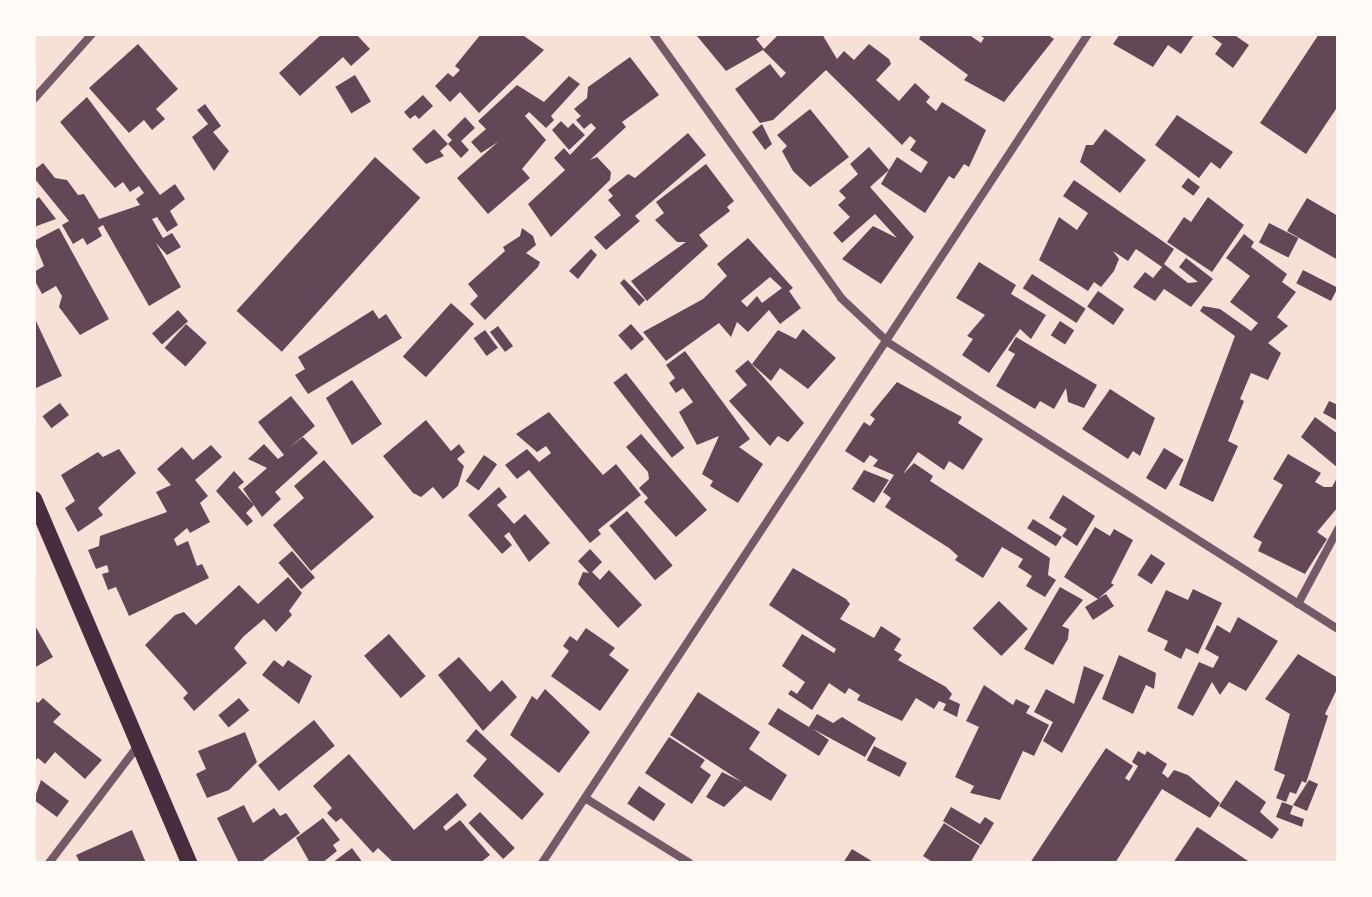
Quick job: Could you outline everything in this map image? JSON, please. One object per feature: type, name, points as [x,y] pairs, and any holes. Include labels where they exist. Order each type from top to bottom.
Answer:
[{"type":"main road","points":[[34,499],[189,863]]},
{"type":"street","points":[[34,99],[92,34]]},
{"type":"street","points":[[653,34],[841,298],[889,343],[1338,629]]},
{"type":"street","points":[[542,863],[889,343],[1088,34]]},
{"type":"street","points":[[1298,604],[1338,529]]},
{"type":"street","points":[[49,863],[137,747]]},
{"type":"street","points":[[585,798],[690,863]]},
{"type":"building","points":[[322,34],[356,34],[370,49],[351,66],[343,57],[300,96],[279,73]]},
{"type":"building","points":[[481,34],[521,34],[544,50],[479,113],[460,92],[450,102],[435,86],[448,73],[453,77],[460,70],[455,66]]},
{"type":"building","points":[[763,34],[756,39],[764,49],[779,34],[822,34],[837,59],[844,51],[854,60],[869,44],[889,59],[891,64],[876,80],[899,101],[915,83],[930,97],[926,102],[936,111],[942,102],[986,130],[969,167],[964,164],[954,179],[949,176],[925,213],[881,184],[897,157],[921,173],[928,162],[910,150],[916,141],[910,136],[902,145],[826,70],[773,120],[760,123],[735,89],[770,64],[781,78],[786,73],[763,50],[726,71],[697,36]]},
{"type":"building","points":[[922,34],[968,34],[981,43],[984,38],[978,34],[1047,34],[1054,39],[1004,102],[964,80],[968,75],[919,39]]},
{"type":"building","points":[[1120,34],[1194,35],[1181,54],[1168,45],[1153,67],[1113,44]]},
{"type":"building","points":[[1209,34],[1233,34],[1249,45],[1233,68],[1215,54],[1222,44]]},
{"type":"building","points":[[1319,34],[1338,34],[1338,106],[1306,154],[1260,123]]},
{"type":"building","points":[[138,44],[178,89],[156,109],[165,119],[152,130],[144,120],[129,133],[89,88]]},
{"type":"building","points":[[630,57],[659,95],[622,122],[626,127],[590,160],[597,157],[611,172],[610,180],[551,237],[528,204],[565,170],[554,158],[564,148],[570,155],[596,128],[591,123],[584,129],[576,120],[581,116],[574,109],[587,98],[588,87]]},
{"type":"building","points":[[355,75],[371,102],[351,113],[335,87]]},
{"type":"building","points":[[569,76],[580,84],[551,116],[554,120],[546,128],[529,112],[525,116],[546,140],[522,169],[530,178],[488,214],[457,178],[498,142],[481,153],[471,142],[486,129],[478,121],[517,85],[544,102]]},
{"type":"building","points":[[423,95],[433,106],[419,119],[415,115],[410,119],[404,112]]},
{"type":"building","points":[[87,97],[160,195],[175,184],[185,199],[170,211],[178,225],[167,232],[157,217],[152,219],[163,238],[172,233],[181,247],[167,255],[156,243],[181,287],[149,306],[103,225],[98,228],[102,236],[87,245],[83,238],[73,244],[62,225],[69,221],[34,178],[34,170],[43,163],[55,178],[67,180],[78,195],[84,194],[99,219],[140,205],[136,199],[144,193],[139,186],[130,192],[123,182],[115,188],[60,122]]},
{"type":"building","points":[[205,104],[221,126],[213,132],[229,151],[214,171],[192,137],[208,124],[197,110]]},
{"type":"building","points":[[810,109],[849,157],[810,187],[793,171],[782,151],[787,146],[777,135]]},
{"type":"building","points":[[1177,115],[1233,152],[1220,169],[1211,162],[1199,178],[1155,145]]},
{"type":"building","points":[[465,117],[475,128],[461,141],[469,150],[461,158],[448,144],[452,140],[447,135]]},
{"type":"building","points":[[561,121],[568,128],[573,123],[585,135],[569,150],[552,130]]},
{"type":"building","points":[[762,124],[772,144],[765,150],[752,132]]},
{"type":"building","points":[[434,129],[448,144],[440,151],[444,156],[426,164],[412,149]]},
{"type":"building","points":[[1105,129],[1146,160],[1120,193],[1080,162],[1086,145],[1093,145]]},
{"type":"building","points":[[688,133],[706,155],[635,216],[640,221],[606,250],[594,237],[621,215],[608,200],[613,196],[608,190],[628,174],[635,178]]},
{"type":"building","points":[[869,147],[889,170],[870,187],[914,237],[881,284],[842,259],[873,226],[897,238],[875,214],[842,243],[833,233],[850,217],[838,205],[846,198],[839,191],[858,174],[850,164]]},
{"type":"building","points":[[375,157],[420,198],[282,352],[236,311]]},
{"type":"building","points":[[706,164],[734,201],[727,207],[730,211],[699,235],[708,246],[647,301],[631,281],[686,242],[677,242],[655,220],[664,213],[656,202]]},
{"type":"building","points":[[1188,178],[1200,187],[1193,196],[1181,187]]},
{"type":"building","points":[[1074,180],[1174,249],[1164,264],[1188,283],[1198,282],[1179,267],[1186,258],[1213,279],[1191,307],[1164,289],[1155,301],[1133,287],[1145,272],[1153,278],[1162,267],[1136,249],[1128,261],[1113,251],[1119,259],[1114,271],[1101,287],[1094,282],[1088,291],[1039,260],[1059,217],[1077,230],[1088,213],[1063,196]]},
{"type":"building","points":[[39,197],[56,219],[34,227],[34,201]]},
{"type":"building","points":[[1208,197],[1244,225],[1212,272],[1167,242],[1184,217],[1191,222]]},
{"type":"building","points":[[1307,198],[1338,216],[1338,260],[1287,231]]},
{"type":"building","points":[[1269,223],[1298,238],[1288,258],[1259,243]]},
{"type":"building","points":[[59,228],[109,319],[80,335],[59,307],[62,296],[56,286],[42,294],[34,279],[34,272],[44,266],[34,241]]},
{"type":"building","points":[[522,228],[533,236],[536,245],[526,253],[540,262],[538,267],[485,320],[470,304],[478,296],[468,284],[505,251],[503,247],[520,236]]},
{"type":"building","points":[[1244,234],[1254,242],[1251,247],[1287,274],[1282,282],[1296,292],[1277,317],[1288,326],[1268,343],[1281,353],[1268,380],[1251,373],[1240,399],[1244,401],[1228,441],[1238,446],[1213,502],[1179,485],[1235,336],[1200,311],[1203,306],[1220,309],[1251,331],[1258,323],[1230,302],[1250,276],[1226,258]]},
{"type":"building","points":[[748,238],[793,288],[789,291],[801,308],[780,324],[769,310],[748,332],[737,322],[731,337],[719,323],[666,361],[643,332],[703,299],[727,276],[717,264]],"holes":[[[770,277],[782,288],[762,303],[757,296],[747,307],[741,301]]]},
{"type":"building","points":[[591,249],[597,255],[578,279],[569,271]]},
{"type":"building","points":[[979,262],[1016,285],[1011,294],[1046,315],[1031,339],[1020,329],[989,373],[962,355],[973,339],[967,336],[985,315],[956,298]]},
{"type":"building","points":[[1303,270],[1338,288],[1331,301],[1296,283]]},
{"type":"building","points":[[1032,274],[1086,309],[1076,323],[1023,288]]},
{"type":"building","points":[[624,279],[645,300],[639,306],[620,283]]},
{"type":"building","points":[[1098,291],[1124,309],[1113,325],[1087,307]]},
{"type":"building","points":[[451,303],[474,324],[426,377],[403,357]]},
{"type":"building","points":[[178,310],[188,321],[162,345],[152,333]]},
{"type":"building","points":[[373,310],[379,319],[386,314],[402,338],[308,394],[295,375],[305,369],[298,357]]},
{"type":"building","points":[[34,317],[62,376],[34,389]]},
{"type":"building","points":[[1060,321],[1074,330],[1065,345],[1051,335]]},
{"type":"building","points":[[186,324],[207,343],[185,367],[165,348]]},
{"type":"building","points":[[631,324],[644,339],[631,350],[618,335]]},
{"type":"building","points":[[498,326],[513,346],[505,352],[490,332]]},
{"type":"building","points":[[803,329],[836,358],[808,389],[780,368],[771,381],[752,364],[778,330],[796,339]]},
{"type":"building","points":[[485,330],[498,348],[487,356],[474,338]]},
{"type":"building","points":[[1016,337],[1097,385],[1084,408],[1068,402],[1066,388],[1054,409],[1040,401],[1035,409],[996,386],[1015,354],[1008,350]]},
{"type":"building","points":[[685,351],[750,439],[739,447],[763,464],[738,503],[710,486],[713,481],[702,474],[719,436],[697,445],[679,412],[693,402],[683,388],[676,393],[669,383],[675,378],[666,365]]},
{"type":"building","points":[[748,360],[804,423],[788,442],[778,436],[770,446],[729,401],[747,385],[735,371]]},
{"type":"building","points":[[626,373],[684,448],[672,458],[613,383]]},
{"type":"building","points":[[352,380],[382,424],[352,445],[326,398]]},
{"type":"building","points":[[897,382],[962,417],[958,423],[983,439],[963,470],[949,461],[944,470],[918,452],[903,474],[914,463],[933,476],[930,481],[1050,558],[1048,575],[1056,580],[1045,597],[1026,586],[1032,576],[1018,567],[1023,559],[1002,547],[983,578],[955,560],[958,556],[949,548],[885,507],[891,498],[883,492],[894,475],[873,466],[878,460],[870,455],[864,463],[845,451],[864,422],[870,426],[875,419],[870,415]]},
{"type":"building","points":[[1110,389],[1155,418],[1140,456],[1133,451],[1128,459],[1082,429]]},
{"type":"building","points":[[291,396],[315,426],[289,448],[303,437],[318,453],[275,492],[281,499],[262,517],[243,489],[267,468],[248,459],[264,444],[278,459],[284,455],[258,422]]},
{"type":"building","points":[[1329,401],[1338,405],[1338,421],[1323,413]]},
{"type":"building","points":[[60,403],[69,415],[51,428],[42,416]]},
{"type":"building","points":[[549,412],[603,475],[616,464],[641,495],[598,530],[601,534],[590,543],[529,470],[517,479],[505,465],[527,449],[539,462],[551,453],[546,446],[537,452],[516,434]]},
{"type":"building","points":[[1315,417],[1338,434],[1338,468],[1301,437]]},
{"type":"building","points":[[426,420],[451,451],[459,444],[465,452],[457,459],[464,466],[458,486],[443,499],[433,487],[421,497],[413,493],[383,456]]},
{"type":"building","points":[[641,434],[707,510],[676,537],[644,502],[648,498],[639,488],[649,479],[648,472],[626,447]]},
{"type":"building","points":[[211,445],[222,457],[195,480],[208,496],[200,503],[210,522],[190,533],[187,528],[174,539],[177,546],[188,541],[197,566],[202,564],[209,578],[129,616],[116,587],[108,590],[102,574],[109,572],[107,565],[96,569],[88,550],[99,546],[100,536],[167,512],[156,492],[171,485],[157,469],[182,447],[193,460]]},
{"type":"building","points":[[1164,448],[1184,460],[1166,490],[1146,478]]},
{"type":"building","points":[[119,449],[136,473],[98,508],[103,515],[78,532],[65,508],[75,501],[61,475],[98,452],[103,457]]},
{"type":"building","points":[[1288,454],[1321,473],[1315,482],[1324,487],[1332,487],[1338,476],[1338,507],[1317,532],[1327,539],[1305,574],[1258,551],[1262,542],[1253,537],[1283,485],[1273,479]]},
{"type":"building","points":[[484,455],[497,464],[479,490],[466,481]]},
{"type":"building","points":[[324,460],[374,517],[311,571],[273,525],[304,498],[294,486]]},
{"type":"building","points":[[864,470],[889,480],[874,503],[852,489]]},
{"type":"building","points":[[234,471],[244,482],[238,487],[254,505],[246,513],[253,521],[247,526],[216,491]]},
{"type":"building","points":[[499,487],[507,497],[497,505],[514,524],[525,514],[550,543],[529,562],[509,532],[504,536],[512,545],[502,554],[468,515]]},
{"type":"building","points":[[1063,495],[1095,516],[1077,546],[1062,536],[1067,529],[1049,518]]},
{"type":"building","points":[[627,511],[673,565],[655,580],[609,526]]},
{"type":"building","points":[[1033,519],[1062,537],[1056,546],[1027,528]]},
{"type":"building","points":[[1095,527],[1110,536],[1114,529],[1133,540],[1111,583],[1114,585],[1098,599],[1064,577]]},
{"type":"building","points":[[590,549],[602,562],[592,572],[600,580],[609,570],[642,605],[618,628],[578,584],[583,572],[589,573],[578,561]]},
{"type":"building","points":[[292,551],[315,577],[301,589],[278,563]]},
{"type":"building","points":[[1151,554],[1165,563],[1152,584],[1137,575]]},
{"type":"building","points":[[793,568],[846,599],[850,604],[840,619],[874,638],[881,626],[901,639],[894,650],[902,655],[898,660],[946,687],[952,694],[949,699],[960,704],[957,717],[943,710],[946,704],[939,701],[934,709],[916,698],[902,721],[857,700],[860,695],[849,688],[845,694],[829,683],[812,710],[788,694],[791,690],[797,694],[805,682],[782,666],[802,634],[834,653],[836,649],[769,605]]},
{"type":"building","points":[[288,577],[302,593],[289,611],[292,615],[276,632],[264,619],[243,637],[234,648],[247,663],[194,711],[183,698],[188,693],[145,645],[175,615],[184,612],[196,625],[239,585],[258,604]]},
{"type":"building","points":[[1060,587],[1083,600],[1062,626],[1069,629],[1068,639],[1053,665],[1024,649]]},
{"type":"building","points":[[1193,589],[1222,603],[1198,654],[1186,648],[1181,659],[1164,650],[1168,641],[1147,631],[1166,590],[1188,600]]},
{"type":"building","points":[[1106,594],[1114,606],[1093,620],[1085,607]]},
{"type":"building","points":[[999,601],[1028,629],[1001,656],[973,628]]},
{"type":"building","points":[[1238,617],[1278,641],[1246,691],[1229,682],[1220,695],[1212,682],[1193,716],[1177,708],[1199,662],[1213,668],[1219,657],[1205,649],[1217,625],[1230,633]]},
{"type":"building","points":[[34,624],[53,657],[34,668]]},
{"type":"building","points":[[586,628],[615,648],[609,655],[629,670],[600,711],[551,676],[569,651],[563,646],[570,636],[577,641]]},
{"type":"building","points":[[389,634],[426,676],[401,698],[364,656]]},
{"type":"building","points":[[1298,654],[1338,678],[1338,687],[1325,714],[1328,716],[1306,783],[1302,781],[1296,794],[1290,792],[1286,802],[1276,798],[1285,775],[1274,770],[1290,714],[1265,699]]},
{"type":"building","points":[[1119,655],[1156,673],[1154,689],[1146,685],[1133,714],[1102,699]]},
{"type":"building","points":[[459,657],[490,692],[502,680],[517,697],[483,731],[438,675]]},
{"type":"building","points":[[274,660],[283,667],[288,660],[312,676],[299,704],[262,675]]},
{"type":"building","points":[[1084,666],[1104,675],[1062,753],[1043,741],[1053,722],[1034,712],[1046,689],[1074,704]]},
{"type":"building","points":[[984,685],[1013,705],[1016,699],[1030,706],[1026,713],[1049,725],[1034,756],[1023,751],[1000,800],[970,793],[974,786],[955,777],[979,727],[966,721]]},
{"type":"building","points":[[545,689],[590,732],[559,773],[510,735],[532,696],[537,700]]},
{"type":"building","points":[[698,692],[760,732],[749,749],[787,775],[771,801],[745,786],[724,807],[706,797],[722,772],[742,782],[670,735]]},
{"type":"building","points":[[43,698],[61,714],[53,722],[102,760],[85,779],[55,752],[45,764],[38,758],[34,762],[34,700],[38,703]]},
{"type":"building","points":[[239,698],[249,710],[229,728],[218,715]]},
{"type":"building","points":[[778,708],[809,727],[817,714],[833,723],[842,717],[876,738],[865,757],[813,729],[829,740],[819,756],[768,724]]},
{"type":"building","points":[[314,720],[335,746],[279,791],[258,765]]},
{"type":"building","points":[[476,729],[544,794],[522,820],[473,776],[487,759],[466,741]]},
{"type":"building","points":[[245,732],[257,762],[229,790],[207,798],[196,774],[206,769],[198,751]]},
{"type":"building","points":[[669,737],[705,760],[700,767],[711,775],[692,804],[645,773]]},
{"type":"building","points":[[874,746],[907,763],[900,777],[867,760]]},
{"type":"building","points":[[1106,748],[1133,766],[1125,778],[1129,781],[1138,766],[1132,762],[1138,751],[1145,755],[1147,751],[1167,764],[1162,773],[1168,778],[1174,770],[1188,775],[1220,803],[1210,818],[1162,789],[1115,863],[1030,863]]},
{"type":"building","points":[[349,754],[414,830],[457,793],[467,805],[443,827],[446,831],[460,820],[490,855],[480,863],[394,863],[378,848],[373,853],[341,818],[336,822],[327,813],[332,808],[313,786]]},
{"type":"building","points":[[41,780],[69,801],[57,817],[34,800]]},
{"type":"building","points":[[1236,780],[1266,802],[1260,812],[1279,829],[1272,839],[1219,806]]},
{"type":"building","points":[[1309,780],[1318,784],[1307,811],[1293,805]]},
{"type":"building","points":[[639,786],[666,804],[654,821],[627,803]]},
{"type":"building","points":[[1282,802],[1293,806],[1290,814],[1304,819],[1302,827],[1276,817]]},
{"type":"building","points":[[244,805],[253,823],[274,808],[280,816],[286,813],[300,833],[260,863],[239,863],[217,818]]},
{"type":"building","points":[[951,807],[980,824],[985,817],[994,823],[981,845],[943,821]]},
{"type":"building","points":[[480,812],[515,848],[503,859],[468,823]]},
{"type":"building","points":[[323,818],[340,840],[333,845],[337,851],[322,863],[310,863],[296,838]]},
{"type":"building","points":[[944,823],[980,846],[970,863],[934,863],[923,856]]},
{"type":"building","points":[[1197,827],[1202,830],[1251,863],[1173,863]]},
{"type":"building","points":[[132,830],[146,863],[80,863],[76,855]]},
{"type":"building","points":[[352,848],[363,863],[332,863]]},
{"type":"building","points":[[852,849],[875,863],[843,863]]}]
